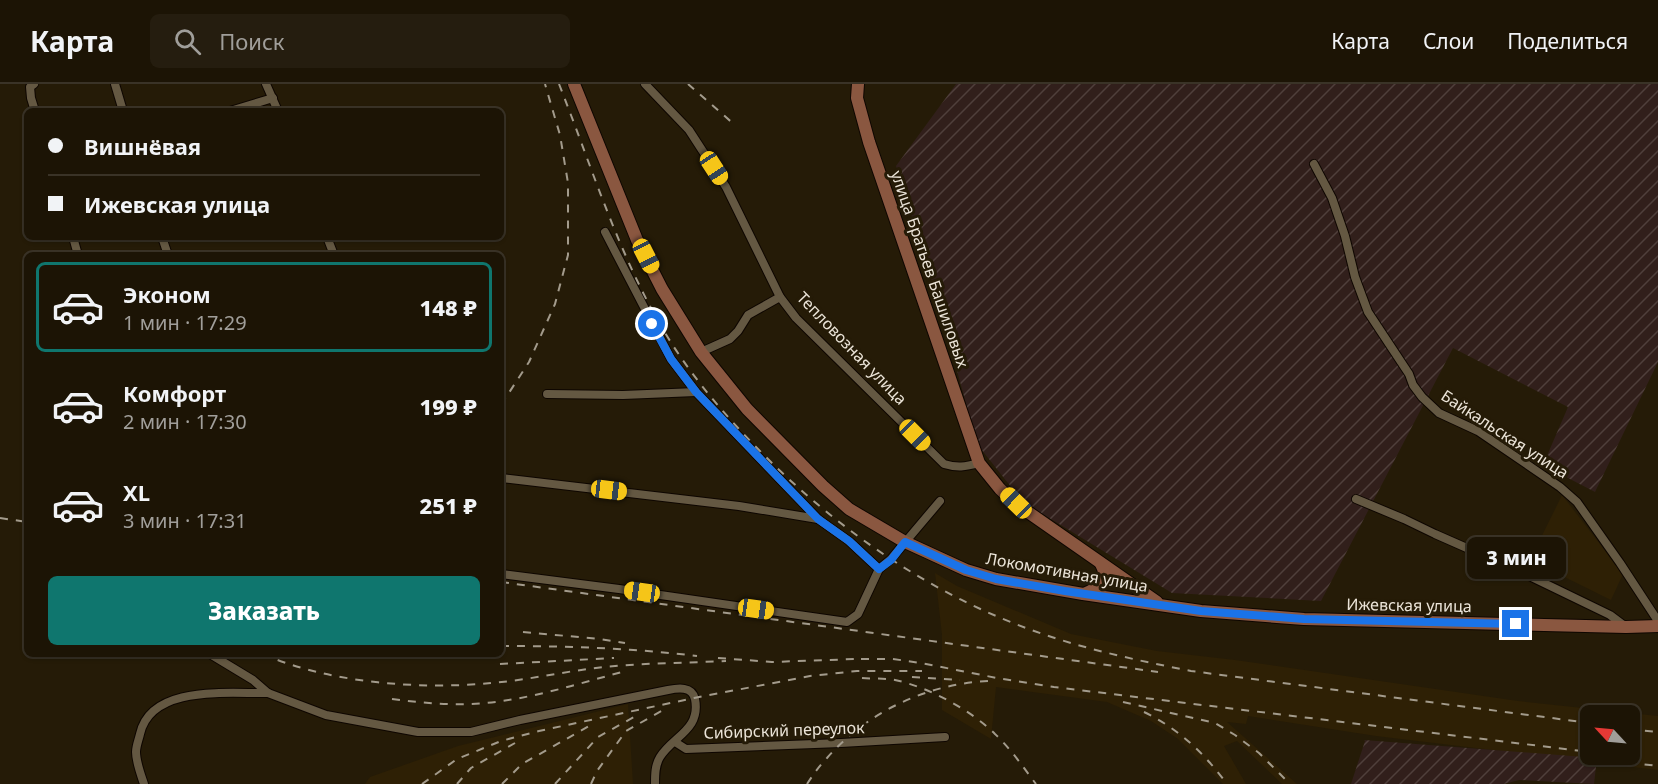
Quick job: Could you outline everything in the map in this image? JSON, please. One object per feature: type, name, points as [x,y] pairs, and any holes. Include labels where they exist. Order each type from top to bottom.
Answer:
[{"type":"street","points":[[34,84],[30,87],[34,108]]},
{"type":"street","points":[[115,84],[122,108]]},
{"type":"street","points":[[266,84],[277,108]]},
{"type":"street","name":"Локомотивная улица","points":[[574,84],[637,240],[662,289],[701,352],[747,409],[822,486],[849,508],[905,542],[941,560],[977,574],[1030,586],[1160,604]]},
{"type":"street","name":"Тепловозная улица","points":[[645,84],[689,130],[726,187],[780,297],[796,318],[944,464],[964,468],[979,464]]},
{"type":"street","name":"улица Братьев Башиловых","points":[[858,84],[857,98],[869,142],[979,464]]},
{"type":"street","points":[[241,108],[273,99]]},
{"type":"street","name":"Байкальская улица","points":[[1314,164],[1332,198],[1345,236],[1355,277],[1368,312],[1422,397],[1439,413],[1487,437],[1560,487],[1577,502],[1658,621]]},
{"type":"street","points":[[605,232],[671,359],[696,392],[818,519],[849,541],[879,569]]},
{"type":"street","points":[[701,352],[730,339],[748,315],[780,297]]},
{"type":"street","points":[[548,394],[614,396],[696,392]]},
{"type":"street","points":[[979,464],[1000,489],[1016,503],[1160,604]]},
{"type":"street","points":[[504,478],[740,506],[818,519]]},
{"type":"street","points":[[1356,499],[1519,571],[1610,615],[1626,627]]},
{"type":"street","points":[[504,574],[847,622],[858,614],[879,569],[891,560],[940,501]]},
{"type":"street","points":[[1083,594],[1094,590],[1102,583],[1104,573],[1101,564]]},
{"type":"street","name":"Ижевская улица","points":[[1160,604],[1222,613],[1304,619],[1658,626]]},
{"type":"street","points":[[215,657],[254,680],[268,693],[326,715],[418,732],[471,732],[681,688],[692,692],[695,708],[693,719],[689,728],[660,757],[655,784]]},
{"type":"street","points":[[144,784],[136,752],[143,723],[155,709],[178,698],[192,695],[268,693]]},
{"type":"street","name":"Сибирский переулок","points":[[675,742],[686,749],[945,737]]},
{"type":"shaded area","points":[[956,84],[1658,84],[1658,362],[1595,492],[1543,465],[1568,407],[1453,348],[1321,601],[1172,593],[1023,502],[977,444],[938,301],[896,166]]},
{"type":"shaded area","points":[[1562,495],[1623,574],[1611,600],[1530,560]]},
{"type":"shaded area","points":[[935,573],[957,586],[1071,634],[1157,651],[1580,708],[1580,761],[1376,736],[1248,716],[1246,724],[1227,722],[1297,784],[1282,784],[1237,741],[1224,746],[1246,784],[1223,784],[1178,739],[1151,721],[1107,702],[996,687],[991,739],[942,710],[942,635]]},
{"type":"shaded area","points":[[628,704],[633,784],[365,784],[370,777],[458,746]]},
{"type":"shaded area","points":[[1640,714],[1658,716],[1658,770],[1617,765],[1640,765]]},
{"type":"shaded area","points":[[1365,741],[1580,757],[1580,765],[1596,765],[1594,784],[1519,780],[1504,784],[1351,784]]},
{"type":"railway","points":[[504,400],[529,362],[555,304],[568,255],[568,183],[560,135],[545,84]]},
{"type":"railway","points":[[559,84],[631,268],[661,326],[693,375],[730,420],[786,477],[849,529],[916,575],[988,613],[1026,628],[1087,647],[1149,662],[1191,671],[1580,722]]},
{"type":"railway","points":[[688,84],[736,126]]},
{"type":"railway","points":[[0,518],[24,522]]},
{"type":"railway","points":[[504,582],[1158,672]]},
{"type":"railway","points":[[523,632],[625,643]]},
{"type":"railway","points":[[504,646],[599,648],[697,656]]},
{"type":"railway","points":[[271,657],[316,672],[345,678],[435,686],[505,682],[619,666],[726,661]]},
{"type":"railway","points":[[500,664],[614,658]]},
{"type":"railway","points":[[718,658],[772,662],[856,659]]},
{"type":"railway","points":[[861,659],[893,659],[1054,687],[1580,751]]},
{"type":"railway","points":[[422,784],[457,759],[501,741],[539,731],[810,676],[857,671],[922,671]]},
{"type":"railway","points":[[392,699],[450,704],[502,701],[622,672]]},
{"type":"railway","points":[[912,677],[960,680]]},
{"type":"railway","points":[[862,678],[891,679],[908,683],[962,708],[1001,740],[1036,784]]},
{"type":"railway","points":[[807,784],[821,764],[843,742],[879,714],[900,703],[943,688],[988,681]]},
{"type":"railway","points":[[1123,702],[1215,723],[1259,753],[1290,784]]},
{"type":"railway","points":[[591,784],[597,771],[626,731],[665,709]]},
{"type":"railway","points":[[1144,712],[1180,734],[1209,762],[1227,784]]},
{"type":"railway","points":[[555,784],[598,737],[634,717]]},
{"type":"railway","points":[[502,784],[522,764],[591,725]]},
{"type":"railway","points":[[1640,730],[1658,732]]},
{"type":"railway","points":[[457,784],[471,768],[515,743]]},
{"type":"railway","points":[[1640,764],[1658,766]]},
{"type":"route","points":[[652,324],[671,359],[696,392],[818,519],[849,541],[879,569],[891,560],[905,542],[941,560],[996,579],[1201,611],[1304,619],[1516,624]]}]
